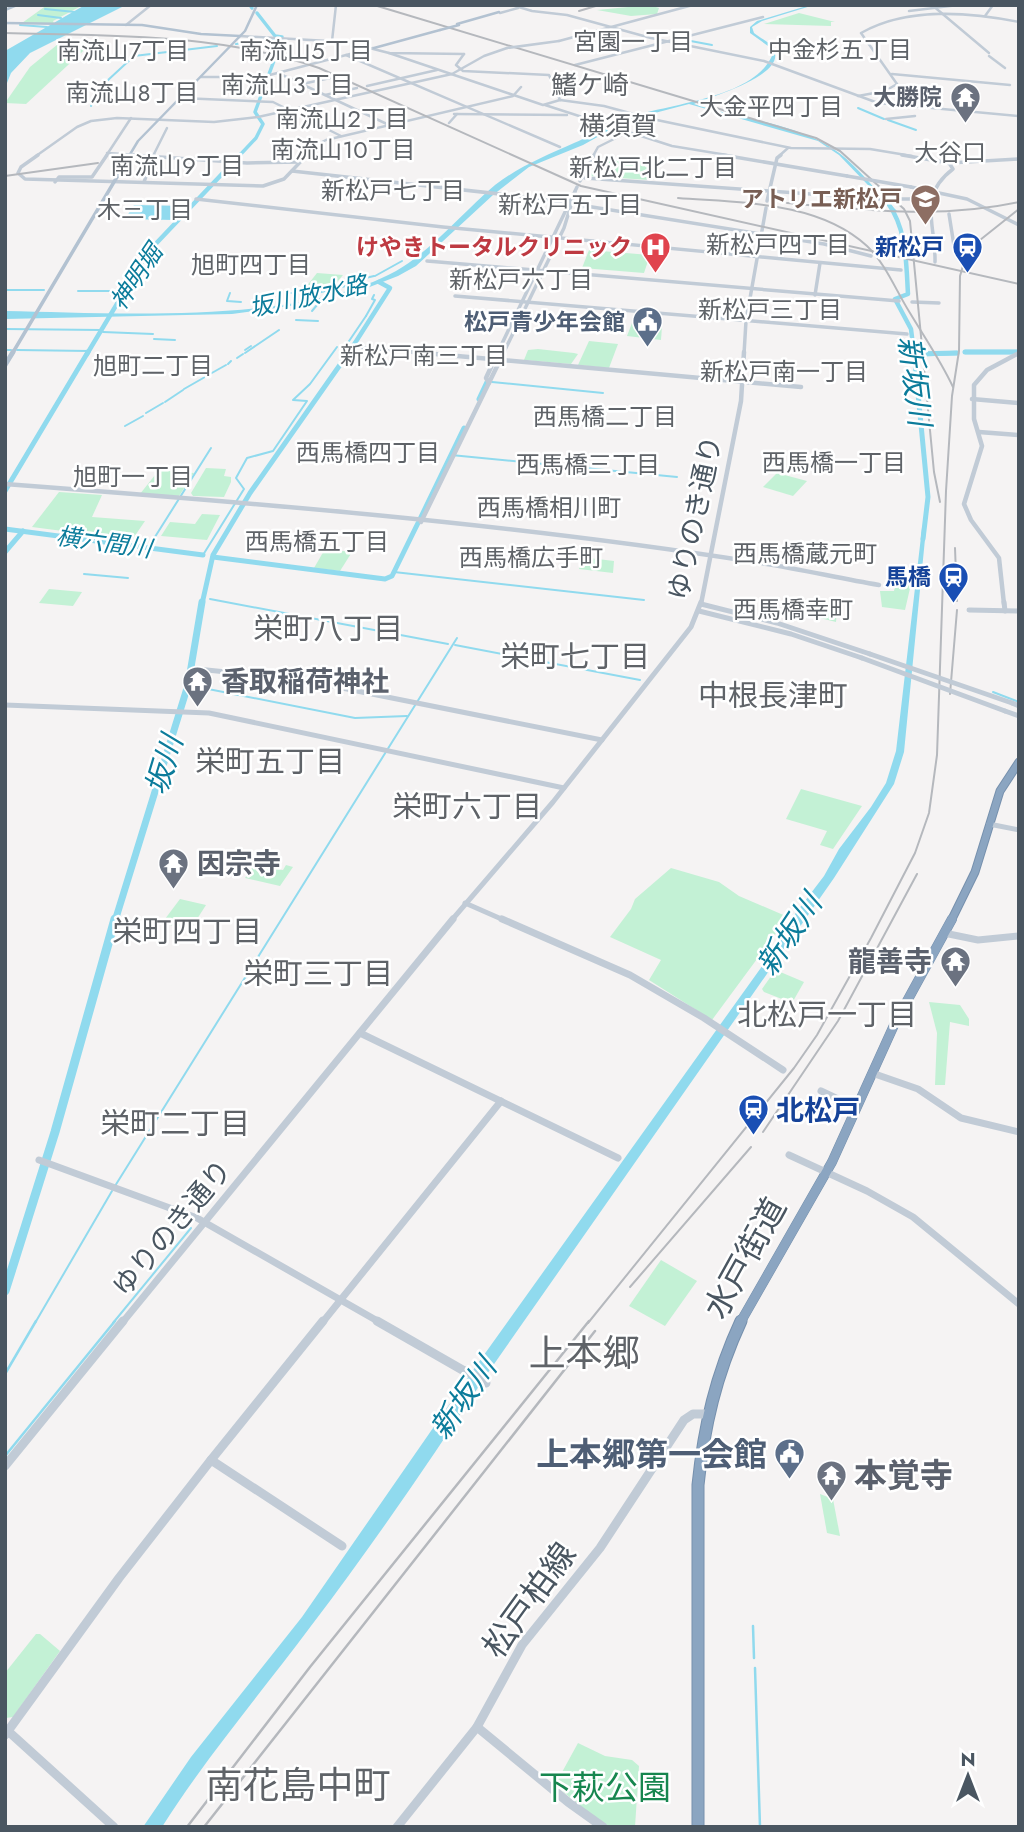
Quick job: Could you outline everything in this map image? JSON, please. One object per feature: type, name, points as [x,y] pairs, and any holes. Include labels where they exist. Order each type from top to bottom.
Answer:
[{"type":"highway","name":"水戸街道","points":[[698,1827],[698,1485],[706,1414],[720,1364],[737,1324],[826,1172],[905,1004],[974,877],[999,790],[1019,762]]},
{"type":"main road","points":[[5,10],[17,5]]},
{"type":"main road","points":[[5,365],[140,139],[248,27],[257,5]]},
{"type":"main road","points":[[374,48],[499,13]]},
{"type":"main road","points":[[7,23],[125,25],[240,36]]},
{"type":"street","points":[[125,25],[151,5]]},
{"type":"street","points":[[332,41],[336,5]]},
{"type":"street","points":[[512,5],[567,15],[666,41],[755,59],[856,97],[902,106],[1019,116]]},
{"type":"street","points":[[521,87],[515,95],[341,136],[318,144],[281,181],[263,186],[55,182],[28,180],[20,176],[18,171],[79,125],[104,119],[214,122],[259,117],[452,74],[481,57],[507,48],[559,41],[693,5]]},
{"type":"street","points":[[933,5],[1005,68]]},
{"type":"street","points":[[909,11],[958,5]]},
{"type":"street","points":[[985,16],[993,5]]},
{"type":"street","points":[[499,13],[521,6]]},
{"type":"street","points":[[856,97],[894,88],[898,82],[861,32],[888,19],[985,16],[1019,22]]},
{"type":"street","points":[[575,65],[764,17]]},
{"type":"street","points":[[240,36],[332,41],[374,48],[626,133],[680,148],[932,190],[967,199],[1019,225]]},
{"type":"street","points":[[201,77],[240,79],[268,76],[374,48]]},
{"type":"street","points":[[389,53],[463,54],[456,65],[462,70],[549,75],[560,100]]},
{"type":"street","points":[[346,55],[560,147]]},
{"type":"street","points":[[367,86],[440,70]]},
{"type":"street","points":[[278,73],[389,125]]},
{"type":"street","points":[[892,74],[1010,85]]},
{"type":"street","points":[[302,84],[335,77]]},
{"type":"street","points":[[325,95],[357,88]]},
{"type":"street","points":[[181,97],[272,102],[341,136]]},
{"type":"street","points":[[544,105],[560,100],[788,148],[874,149],[949,163],[1019,159]]},
{"type":"street","points":[[886,120],[916,116],[902,106]]},
{"type":"street","points":[[449,123],[455,114],[576,116]]},
{"type":"street","points":[[55,182],[60,177],[92,177],[131,118]]},
{"type":"street","points":[[144,182],[167,128]]},
{"type":"street","points":[[580,181],[599,147],[626,133]]},
{"type":"street","points":[[767,201],[775,164],[779,155],[788,148]]},
{"type":"street","points":[[107,153],[233,162],[300,162]]},
{"type":"street","points":[[935,262],[929,199],[937,182],[953,168],[949,163]]},
{"type":"street","points":[[292,171],[567,202],[760,234],[872,256]]},
{"type":"street","points":[[584,176],[884,200],[929,199]]},
{"type":"street","points":[[419,522],[489,383],[543,272],[573,203],[576,190],[567,202],[557,238],[494,359],[486,377],[489,383]]},
{"type":"street","points":[[198,199],[461,229],[901,270]]},
{"type":"street","name":"ゆりのき通り","points":[[5,1466],[465,903],[564,788],[691,627],[701,604],[739,409],[746,321],[766,208]]},
{"type":"street","points":[[949,214],[955,251]]},
{"type":"street","points":[[427,261],[899,301]]},
{"type":"street","points":[[815,295],[820,263]]},
{"type":"street","points":[[454,296],[907,334]]},
{"type":"street","points":[[912,302],[939,303]]},
{"type":"street","points":[[358,347],[801,387]]},
{"type":"street","points":[[1005,611],[999,558],[971,520],[964,504],[972,471],[982,449],[973,418],[974,385],[980,376],[1019,353]]},
{"type":"street","points":[[972,399],[1019,403]]},
{"type":"street","points":[[979,433],[1019,437]]},
{"type":"street","points":[[9,485],[241,503],[419,522],[709,556],[879,585]]},
{"type":"street","points":[[701,604],[777,624],[1019,706]]},
{"type":"street","points":[[969,610],[1019,611]]},
{"type":"street","points":[[699,611],[790,634],[1019,716]]},
{"type":"street","points":[[197,668],[298,679],[602,740]]},
{"type":"street","points":[[5,705],[213,713],[564,788]]},
{"type":"street","points":[[989,824],[1019,830]]},
{"type":"street","points":[[465,903],[631,975],[783,1070]]},
{"type":"street","points":[[944,933],[978,940],[1019,936]]},
{"type":"street","points":[[360,1033],[618,1158]]},
{"type":"street","points":[[872,1073],[918,1089],[961,1118],[1019,1132]]},
{"type":"street","points":[[821,1091],[857,1108]]},
{"type":"street","points":[[114,1827],[7,1732],[119,1578],[211,1460],[501,1101]]},
{"type":"street","points":[[789,1155],[877,1196],[922,1222],[1019,1304]]},
{"type":"street","points":[[40,1160],[205,1222],[486,1383]]},
{"type":"street","name":"松戸柏線","points":[[397,1827],[477,1727],[522,1645],[600,1548],[684,1420],[693,1414],[706,1414]]},
{"type":"street","points":[[211,1460],[342,1546]]},
{"type":"street","points":[[477,1727],[568,1802],[603,1827]]},
{"type":"green space","points":[[47,5],[83,5],[53,21],[54,23],[22,23]]},
{"type":"green space","points":[[649,5],[659,8],[657,14],[631,16],[597,10]]},
{"type":"green space","points":[[799,13],[835,22],[831,22],[831,26],[764,24]]},
{"type":"green space","points":[[63,40],[95,40],[26,104],[5,103],[30,67]]},
{"type":"green space","points":[[600,160],[645,160],[645,167],[655,168],[649,180],[590,176]]},
{"type":"green space","points":[[589,250],[650,255],[644,273],[582,268]]},
{"type":"green space","points":[[317,273],[343,275],[332,288],[302,292]]},
{"type":"green space","points":[[632,323],[662,326],[661,340],[627,336]]},
{"type":"green space","points":[[589,341],[618,344],[609,368],[578,365]]},
{"type":"green space","points":[[528,350],[578,354],[571,364],[524,360]]},
{"type":"green space","points":[[206,468],[226,469],[224,476],[231,477],[224,497],[193,496],[191,493]]},
{"type":"green space","points":[[159,470],[194,473],[179,496],[140,494]]},
{"type":"green space","points":[[777,473],[807,481],[793,496],[763,487]]},
{"type":"green space","points":[[59,492],[102,495],[92,517],[145,521],[132,540],[32,527]]},
{"type":"green space","points":[[202,514],[220,515],[207,540],[161,536],[170,522],[195,524]]},
{"type":"green space","points":[[325,549],[352,552],[340,571],[314,568]]},
{"type":"green space","points":[[581,557],[614,561],[613,573],[579,569]]},
{"type":"green space","points":[[896,582],[911,584],[905,610],[882,607],[880,591],[894,591]]},
{"type":"green space","points":[[49,589],[82,592],[73,606],[39,603]]},
{"type":"green space","points":[[803,603],[837,610],[836,622],[800,613]]},
{"type":"green space","points":[[801,789],[862,806],[833,849],[820,845],[827,831],[786,819]]},
{"type":"green space","points":[[286,865],[293,867],[280,886],[245,878],[253,867],[283,870]]},
{"type":"green space","points":[[671,868],[719,882],[739,896],[788,917],[712,1020],[649,980],[661,960],[610,937],[631,909],[635,899]]},
{"type":"green space","points":[[180,899],[206,905],[190,930],[162,923]]},
{"type":"green space","points":[[778,971],[804,982],[792,1003],[762,989],[774,972]]},
{"type":"green space","points":[[929,1002],[960,1005],[969,1019],[969,1026],[950,1022],[945,1085],[935,1085],[937,1033]]},
{"type":"green space","points":[[661,1260],[697,1281],[665,1326],[629,1306]]},
{"type":"green space","points":[[820,1494],[833,1499],[840,1536],[827,1533]]},
{"type":"green space","points":[[36,1634],[40,1634],[60,1651],[13,1717],[6,1718],[5,1673]]},
{"type":"green space","name":"下萩公園","points":[[578,1743],[605,1756],[632,1760],[639,1766],[635,1827],[610,1827],[555,1785]]},
{"type":"water","points":[[85,5],[126,5],[30,53],[11,73],[5,88],[5,51]]},
{"type":"water","points":[[814,5],[762,21],[752,27],[754,33],[773,47],[775,59],[758,77],[744,84],[761,72],[772,56],[768,46],[750,33],[750,27],[757,21]]},
{"type":"water","points":[[744,84],[730,91],[694,104],[794,130],[825,144],[847,159],[878,192],[882,192],[880,194],[897,211],[893,211],[839,155],[818,141],[689,104],[628,120],[583,145],[529,167],[493,195],[416,266],[367,288],[304,304],[232,314],[5,319],[5,311],[152,313],[258,308],[309,300],[356,288],[409,263],[495,185],[523,167],[611,124],[700,100]]},
{"type":"water","points":[[134,205],[187,206],[174,220],[125,219]]},
{"type":"water","points":[[922,528],[926,529],[904,752],[894,784],[834,878],[356,1565],[216,1750],[162,1827],[143,1827],[191,1757],[302,1617],[476,1366],[765,962],[886,783],[896,751]]},
{"type":"waterway","points":[[45,9],[75,12]]},
{"type":"waterway","name":"神明堀","points":[[257,13],[275,36],[282,37]]},
{"type":"waterway","points":[[38,15],[61,18]]},
{"type":"waterway","points":[[20,25],[47,27]]},
{"type":"waterway","points":[[236,44],[274,39]]},
{"type":"waterway","name":"神明堀","points":[[239,156],[256,138],[263,124],[255,112],[282,39]]},
{"type":"waterway","points":[[680,39],[712,45]]},
{"type":"waterway","points":[[91,106],[107,81],[134,56],[217,46]]},
{"type":"waterway","points":[[858,108],[884,119]]},
{"type":"waterway","points":[[888,120],[916,130]]},
{"type":"waterway","name":"神明堀","points":[[87,354],[148,252],[240,155]]},
{"type":"waterway","name":"新坂川","points":[[879,194],[888,193]]},
{"type":"waterway","name":"新坂川","points":[[888,203],[899,224],[907,270],[908,294],[895,299],[911,329],[914,354]]},
{"type":"waterway","name":"坂川放水路","points":[[375,276],[402,261]]},
{"type":"waterway","name":"坂川放水路","points":[[357,280],[374,276]]},
{"type":"waterway","name":"坂川","points":[[348,354],[390,288],[379,282]]},
{"type":"waterway","name":"坂川放水路","points":[[291,293],[317,293],[350,285]]},
{"type":"waterway","points":[[5,290],[44,290]]},
{"type":"waterway","points":[[78,291],[119,291]]},
{"type":"waterway","name":"坂川放水路","points":[[230,293],[227,301],[241,302]]},
{"type":"waterway","name":"坂川放水路","points":[[345,347],[375,300],[372,299],[374,295]]},
{"type":"waterway","name":"坂川放水路","points":[[312,311],[317,305]]},
{"type":"waterway","name":"坂川放水路","points":[[296,320],[318,321]]},
{"type":"waterway","points":[[5,329],[101,330]]},
{"type":"waterway","points":[[245,353],[279,330]]},
{"type":"waterway","points":[[103,332],[153,334]]},
{"type":"waterway","points":[[154,339],[175,340]]},
{"type":"waterway","points":[[245,350],[251,346]]},
{"type":"waterway","points":[[203,555],[244,489],[236,478],[247,458],[273,451],[307,401],[293,400],[310,384],[337,347]]},
{"type":"waterway","points":[[5,350],[11,350]]},
{"type":"waterway","points":[[17,350],[89,351]]},
{"type":"waterway","name":"神明堀","points":[[5,491],[88,352]]},
{"type":"waterway","name":"坂川","points":[[202,604],[213,555],[250,493],[349,352]]},
{"type":"waterway","points":[[965,352],[1017,352]]},
{"type":"waterway","points":[[914,354],[957,353],[926,354]]},
{"type":"waterway","points":[[237,358],[243,354]]},
{"type":"waterway","name":"新坂川","points":[[914,354],[928,497],[923,539]]},
{"type":"waterway","points":[[228,364],[231,361]]},
{"type":"waterway","points":[[210,374],[226,365]]},
{"type":"waterway","points":[[184,389],[205,377]]},
{"type":"waterway","points":[[479,399],[487,382]]},
{"type":"waterway","points":[[492,382],[603,393]]},
{"type":"waterway","points":[[165,402],[183,390]]},
{"type":"waterway","points":[[146,413],[163,403]]},
{"type":"waterway","points":[[125,426],[143,416]]},
{"type":"waterway","points":[[420,519],[464,428]]},
{"type":"waterway","points":[[148,548],[211,448]]},
{"type":"waterway","points":[[451,455],[677,477]]},
{"type":"waterway","points":[[213,557],[385,579],[392,576],[418,523]]},
{"type":"waterway","name":"横六間川","points":[[5,529],[23,531]]},
{"type":"waterway","points":[[5,552],[23,531]]},
{"type":"waterway","name":"横六間川","points":[[23,531],[203,555]]},
{"type":"waterway","points":[[394,572],[644,600]]},
{"type":"waterway","points":[[84,574],[128,578]]},
{"type":"waterway","points":[[210,599],[448,644]]},
{"type":"waterway","name":"坂川","points":[[115,921],[188,685],[202,602]]},
{"type":"waterway","points":[[115,1186],[457,638]]},
{"type":"waterway","points":[[455,645],[640,680]]},
{"type":"waterway","points":[[188,685],[355,718],[407,716]]},
{"type":"waterway","points":[[993,692],[1019,702]]},
{"type":"waterway","name":"坂川","points":[[5,1291],[55,1132],[115,919]]},
{"type":"waterway","points":[[35,1323],[112,1191]]},
{"type":"waterway","points":[[113,1323],[191,1228]]},
{"type":"waterway","points":[[5,1374],[36,1321]]},
{"type":"waterway","points":[[5,1456],[115,1321]]},
{"type":"waterway","points":[[753,1626],[754,1658]]},
{"type":"waterway","points":[[755,1668],[760,1827]]},
{"type":"railway","points":[[374,5],[816,138],[840,151],[906,212]]},
{"type":"railway","points":[[579,11],[599,5]]},
{"type":"railway","points":[[5,33],[124,36],[203,42],[281,57],[319,68],[581,186],[871,251]]},
{"type":"railway","points":[[5,176],[98,163]]},
{"type":"railway","points":[[678,198],[752,204],[802,212],[847,231],[871,251]]},
{"type":"railway","points":[[906,212],[961,210],[1019,202]]},
{"type":"railway","points":[[787,203],[906,212]]},
{"type":"railway","points":[[961,271],[965,259],[980,240],[1019,209]]},
{"type":"railway","points":[[906,212],[910,221],[914,260]]},
{"type":"railway","points":[[871,251],[914,260]]},
{"type":"railway","points":[[871,251],[880,261],[920,330]]},
{"type":"railway","points":[[914,260],[961,271]]},
{"type":"railway","points":[[914,260],[920,330]]},
{"type":"railway","points":[[588,1323],[794,1068],[817,1035],[915,853],[929,813],[937,755],[946,491],[952,396],[959,351],[961,271]]},
{"type":"railway","points":[[961,271],[1019,284]]},
{"type":"railway","points":[[920,330],[953,387]]},
{"type":"railway","points":[[920,330],[934,472],[940,502]]},
{"type":"railway","points":[[955,548],[957,601]]},
{"type":"railway","points":[[950,694],[957,610]]},
{"type":"railway","points":[[763,1132],[838,1021],[917,874]]},
{"type":"railway","points":[[630,1287],[751,1147]]},
{"type":"railway","points":[[187,1827],[310,1667],[589,1321]]},
{"type":"railway","points":[[204,1827],[595,1331]]},
{"type":"place","name":"大勝院","points":[[965,124]]},
{"type":"place","name":"アトリエ新松戸","points":[[925,226]]},
{"type":"place","name":"けやきトータルクリニック","points":[[655,274]]},
{"type":"place","name":"新松戸","points":[[967,274]]},
{"type":"place","name":"松戸青少年会館","points":[[648,349]]},
{"type":"place","name":"馬橋","points":[[954,604]]},
{"type":"place","name":"香取稲荷神社","points":[[198,708]]},
{"type":"place","name":"因宗寺","points":[[174,890]]},
{"type":"place","name":"龍善寺","points":[[955,988]]},
{"type":"place","name":"北松戸","points":[[753,1137]]},
{"type":"place","name":"上本郷第一会館","points":[[790,1481]]},
{"type":"place","name":"本覚寺","points":[[831,1502]]},
{"type":"district","name":"宮園一丁目","points":[[633,41]]},
{"type":"district","name":"中金杉五丁目","points":[[840,49]]},
{"type":"district","name":"南流山7丁目","points":[[123,50]]},
{"type":"district","name":"南流山5丁目","points":[[306,50]]},
{"type":"district","name":"南流山3丁目","points":[[287,84]]},
{"type":"district","name":"鰭ケ崎","points":[[590,85]]},
{"type":"district","name":"南流山8丁目","points":[[132,92]]},
{"type":"district","name":"大金平四丁目","points":[[771,106]]},
{"type":"district","name":"南流山2丁目","points":[[342,118]]},
{"type":"district","name":"横須賀","points":[[618,126]]},
{"type":"district","name":"南流山10丁目","points":[[343,149]]},
{"type":"district","name":"大谷口","points":[[950,152]]},
{"type":"district","name":"南流山9丁目","points":[[177,165]]},
{"type":"district","name":"新松戸北二丁目","points":[[653,167]]},
{"type":"district","name":"新松戸七丁目","points":[[393,190]]},
{"type":"district","name":"新松戸五丁目","points":[[570,204]]},
{"type":"district","name":"木三丁目","points":[[145,209]]},
{"type":"district","name":"新松戸四丁目","points":[[778,244]]},
{"type":"district","name":"旭町四丁目","points":[[251,264]]},
{"type":"district","name":"新松戸六丁目","points":[[521,279]]},
{"type":"district","name":"新松戸三丁目","points":[[770,309]]},
{"type":"district","name":"新松戸南三丁目","points":[[424,355]]},
{"type":"district","name":"旭町二丁目","points":[[153,365]]},
{"type":"district","name":"新松戸南一丁目","points":[[784,371]]},
{"type":"district","name":"西馬橋二丁目","points":[[605,416]]},
{"type":"district","name":"西馬橋四丁目","points":[[368,452]]},
{"type":"district","name":"西馬橋一丁目","points":[[834,462]]},
{"type":"district","name":"西馬橋三丁目","points":[[588,464]]},
{"type":"district","name":"旭町一丁目","points":[[133,476]]},
{"type":"district","name":"西馬橋相川町","points":[[549,507]]},
{"type":"district","name":"西馬橋五丁目","points":[[317,541]]},
{"type":"district","name":"西馬橋蔵元町","points":[[805,553]]},
{"type":"district","name":"西馬橋広手町","points":[[531,557]]},
{"type":"district","name":"西馬橋幸町","points":[[793,609]]},
{"type":"district","name":"栄町八丁目","points":[[328,628]]},
{"type":"district","name":"栄町七丁目","points":[[575,656]]},
{"type":"district","name":"中根長津町","points":[[773,695]]},
{"type":"district","name":"栄町五丁目","points":[[270,761]]},
{"type":"district","name":"栄町六丁目","points":[[467,806]]},
{"type":"district","name":"栄町四丁目","points":[[187,931]]},
{"type":"district","name":"栄町三丁目","points":[[318,973]]},
{"type":"district","name":"北松戸一丁目","points":[[827,1014]]},
{"type":"district","name":"栄町二丁目","points":[[175,1123]]},
{"type":"district","name":"上本郷","points":[[584,1353]]},
{"type":"district","name":"南花島中町","points":[[298,1785]]}]
